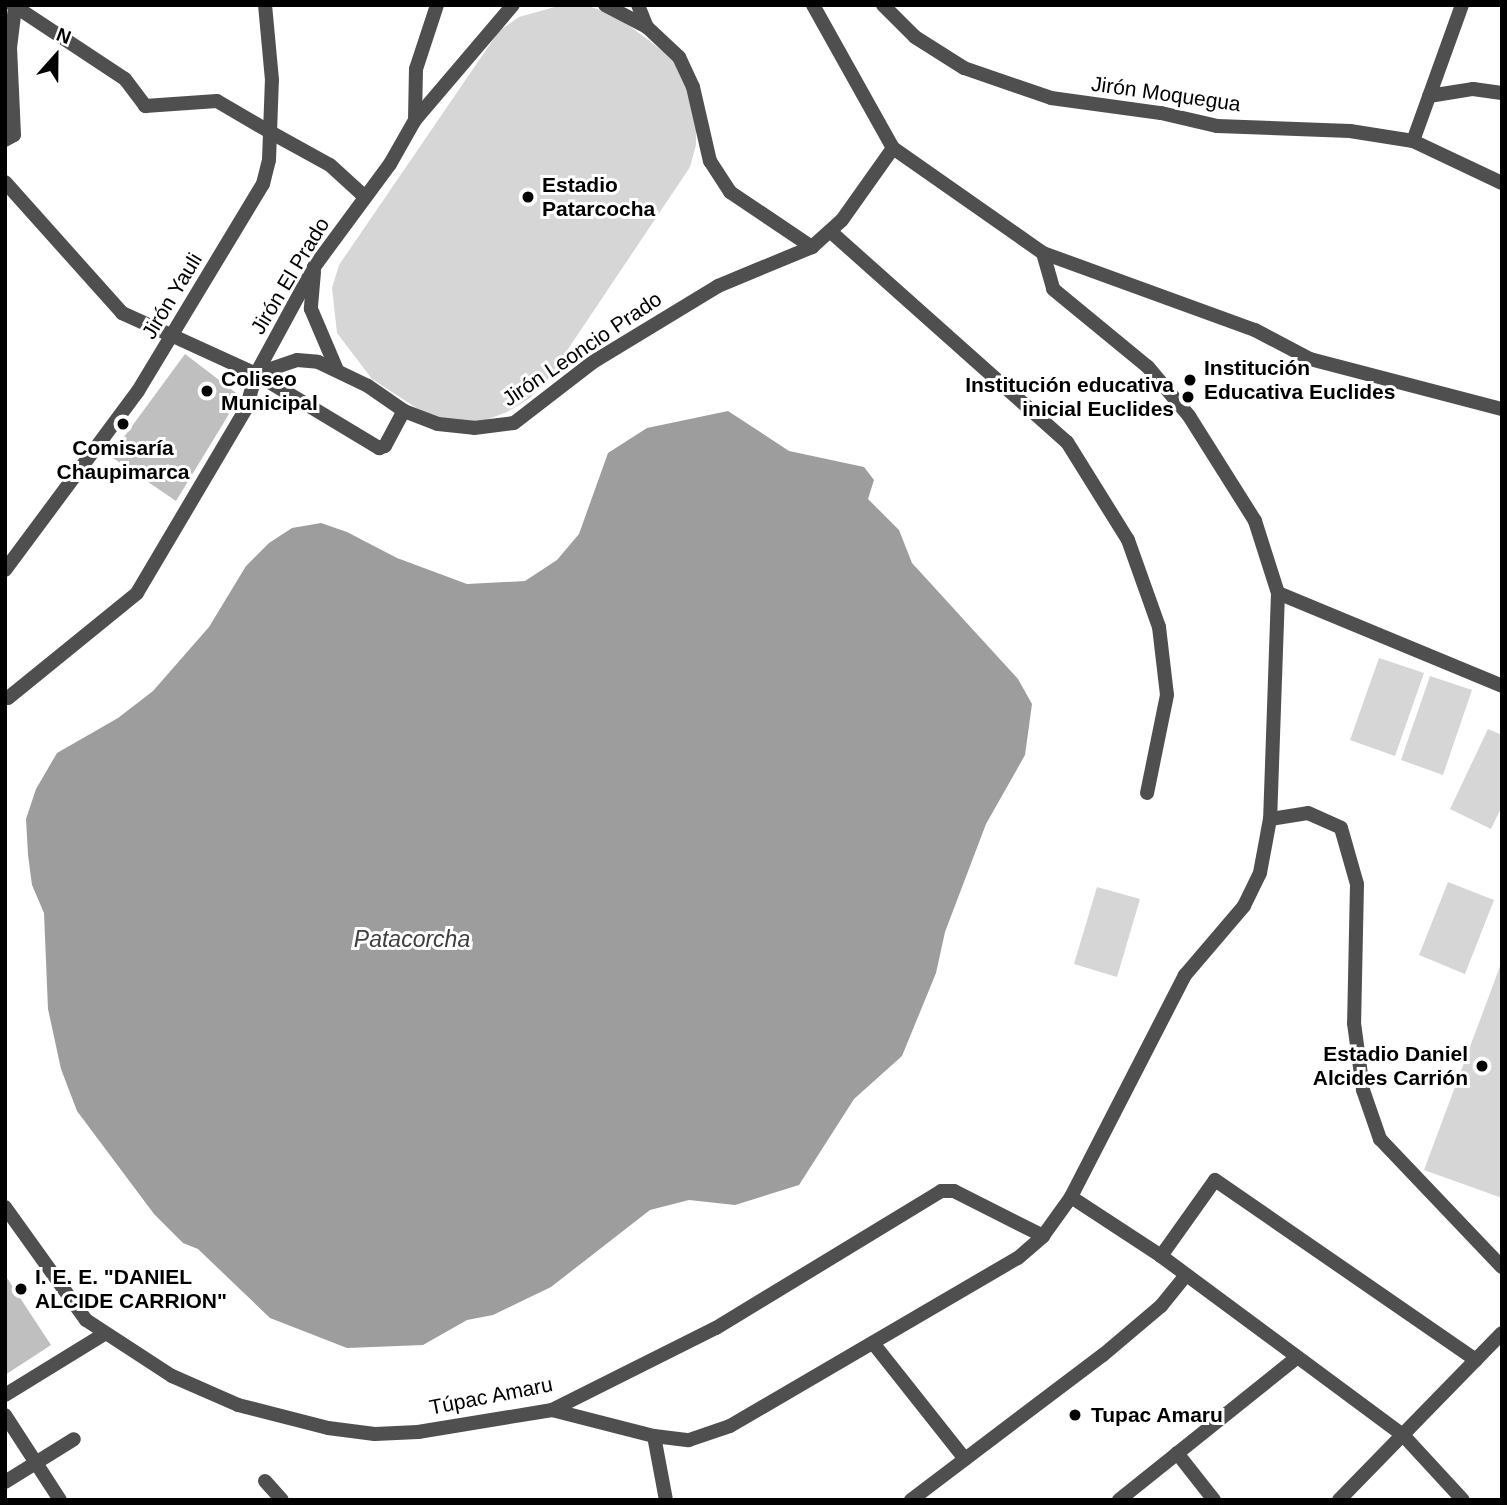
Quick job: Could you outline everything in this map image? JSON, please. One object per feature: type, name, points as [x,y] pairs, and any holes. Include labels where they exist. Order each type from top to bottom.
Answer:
[{"type":"street","name":"Jirón Yauli","points":[[5,570],[173,336],[263,184],[270,132],[272,80],[265,5]]},
{"type":"street","points":[[415,120],[416,69],[437,5]]},
{"type":"street","name":"Jirón El Prado","points":[[8,698],[137,593],[246,409],[256,374],[314,267],[415,120],[513,5]]},
{"type":"street","points":[[605,5],[648,27],[679,57],[693,87],[710,161],[730,192],[811,247]]},
{"type":"street","points":[[638,5],[648,27]]},
{"type":"street","points":[[813,5],[892,148],[1043,253],[1255,330],[1311,359],[1502,409]]},
{"type":"street","name":"Jirón Moquegua","points":[[883,5],[915,37],[964,68],[1051,98],[1161,113],[1217,126],[1350,131],[1413,141],[1502,184]]},
{"type":"street","points":[[1413,141],[1462,5]]},
{"type":"street","points":[[5,139],[14,135],[10,48],[14,6],[125,79],[145,106],[217,101],[330,165],[364,196]]},
{"type":"street","points":[[1429,96],[1473,89],[1502,93]]},
{"type":"street","name":"Jirón Leoncio Prado","points":[[256,374],[297,360],[318,362],[368,386],[404,411],[438,424],[474,428],[514,423],[593,362],[718,286],[811,247],[831,232],[892,148]]},
{"type":"street","points":[[5,181],[122,313],[256,374],[379,448],[385,446],[404,411]]},
{"type":"street","points":[[831,232],[1067,442],[1128,540],[1159,627],[1167,695],[1147,793]]},
{"type":"street","points":[[552,1410],[654,1436],[690,1440],[730,1426],[1018,1258],[1043,1236],[1071,1197],[1185,975],[1244,906],[1260,873],[1270,819],[1278,593],[1255,521],[1189,416],[1148,366],[1054,289],[1043,253]]},
{"type":"street","points":[[314,267],[311,309],[337,370]]},
{"type":"street","points":[[1278,593],[1502,686]]},
{"type":"street","points":[[1270,819],[1308,813],[1341,828],[1357,884],[1354,1023],[1363,1090],[1380,1139],[1502,1267]]},
{"type":"street","points":[[1161,1256],[1215,1181],[1476,1360]]},
{"type":"street","name":"Túpac Amaru","points":[[5,1208],[86,1320],[172,1376],[238,1405],[328,1428],[375,1434],[418,1432],[552,1410],[716,1328],[941,1191],[954,1191],[1043,1236]]},
{"type":"street","points":[[1071,1197],[1161,1256],[1295,1359],[1403,1435],[1463,1500]]},
{"type":"street","points":[[911,1500],[1103,1356],[1161,1306],[1186,1275]]},
{"type":"street","points":[[1339,1500],[1502,1333]]},
{"type":"street","points":[[5,1395],[104,1334]]},
{"type":"street","points":[[873,1343],[965,1460]]},
{"type":"street","points":[[1119,1500],[1295,1359]]},
{"type":"street","points":[[5,1415],[60,1500]]},
{"type":"street","points":[[654,1436],[666,1500]]},
{"type":"street","points":[[5,1482],[74,1439]]},
{"type":"street","points":[[1177,1453],[1214,1500]]},
{"type":"street","points":[[265,1481],[282,1500]]},
{"type":"shaded area","name":"Estadio Patarcocha","points":[[562,5],[591,7],[615,15],[672,58],[685,77],[696,122],[696,145],[690,167],[548,379],[530,398],[507,412],[483,421],[454,422],[424,413],[372,379],[337,333],[332,288],[339,265],[499,31],[519,17]]},
{"type":"shaded area","points":[[1379,658],[1424,673],[1395,756],[1350,740]]},
{"type":"shaded area","points":[[1430,676],[1472,690],[1443,775],[1401,760]]},
{"type":"shaded area","points":[[1488,729],[1502,735],[1502,806],[1491,829],[1450,809]]},
{"type":"shaded area","points":[[1448,882],[1494,900],[1465,974],[1419,955]]},
{"type":"shaded area","points":[[1097,887],[1140,899],[1117,977],[1074,964]]},
{"type":"shaded area","name":"Estadio Daniel Alcides Carrión","points":[[1502,961],[1502,1198],[1424,1170]]},
{"type":"water","name":"Patacorcha","points":[[728,411],[789,451],[864,467],[874,480],[868,499],[899,530],[912,563],[1018,679],[1032,704],[1025,755],[986,824],[945,932],[936,973],[902,1056],[854,1099],[799,1185],[735,1205],[689,1200],[650,1210],[551,1287],[493,1315],[467,1320],[423,1345],[347,1348],[270,1318],[198,1249],[183,1243],[154,1214],[77,1111],[61,1069],[48,1009],[44,913],[32,885],[28,855],[26,819],[36,789],[57,753],[118,718],[153,691],[209,627],[246,566],[269,543],[292,528],[321,523],[347,532],[397,558],[467,584],[525,581],[557,560],[579,534],[608,453],[647,428]]},
{"type":"building","name":"Coliseo Municipal","points":[[185,354],[240,396],[176,501],[110,456]]},
{"type":"building","points":[[5,1275],[51,1345],[5,1375]]},
{"type":"place","name":"Estadio Patarcocha","points":[[528,197]]},
{"type":"place","name":"Institución Educativa Euclides","points":[[1190,380]]},
{"type":"place","name":"Coliseo Municipal","points":[[207,391]]},
{"type":"place","name":"Institución educativa inicial Euclides","points":[[1188,397]]},
{"type":"place","name":"Comisaría Chaupimarca","points":[[123,424]]},
{"type":"place","name":"Estadio Daniel Alcides Carrión","points":[[1482,1066]]},
{"type":"place","name":"I. E. E. \"DANIEL ALCIDE CARRION\"","points":[[21,1289]]},
{"type":"place","name":"Tupac Amaru","points":[[1075,1415]]}]
